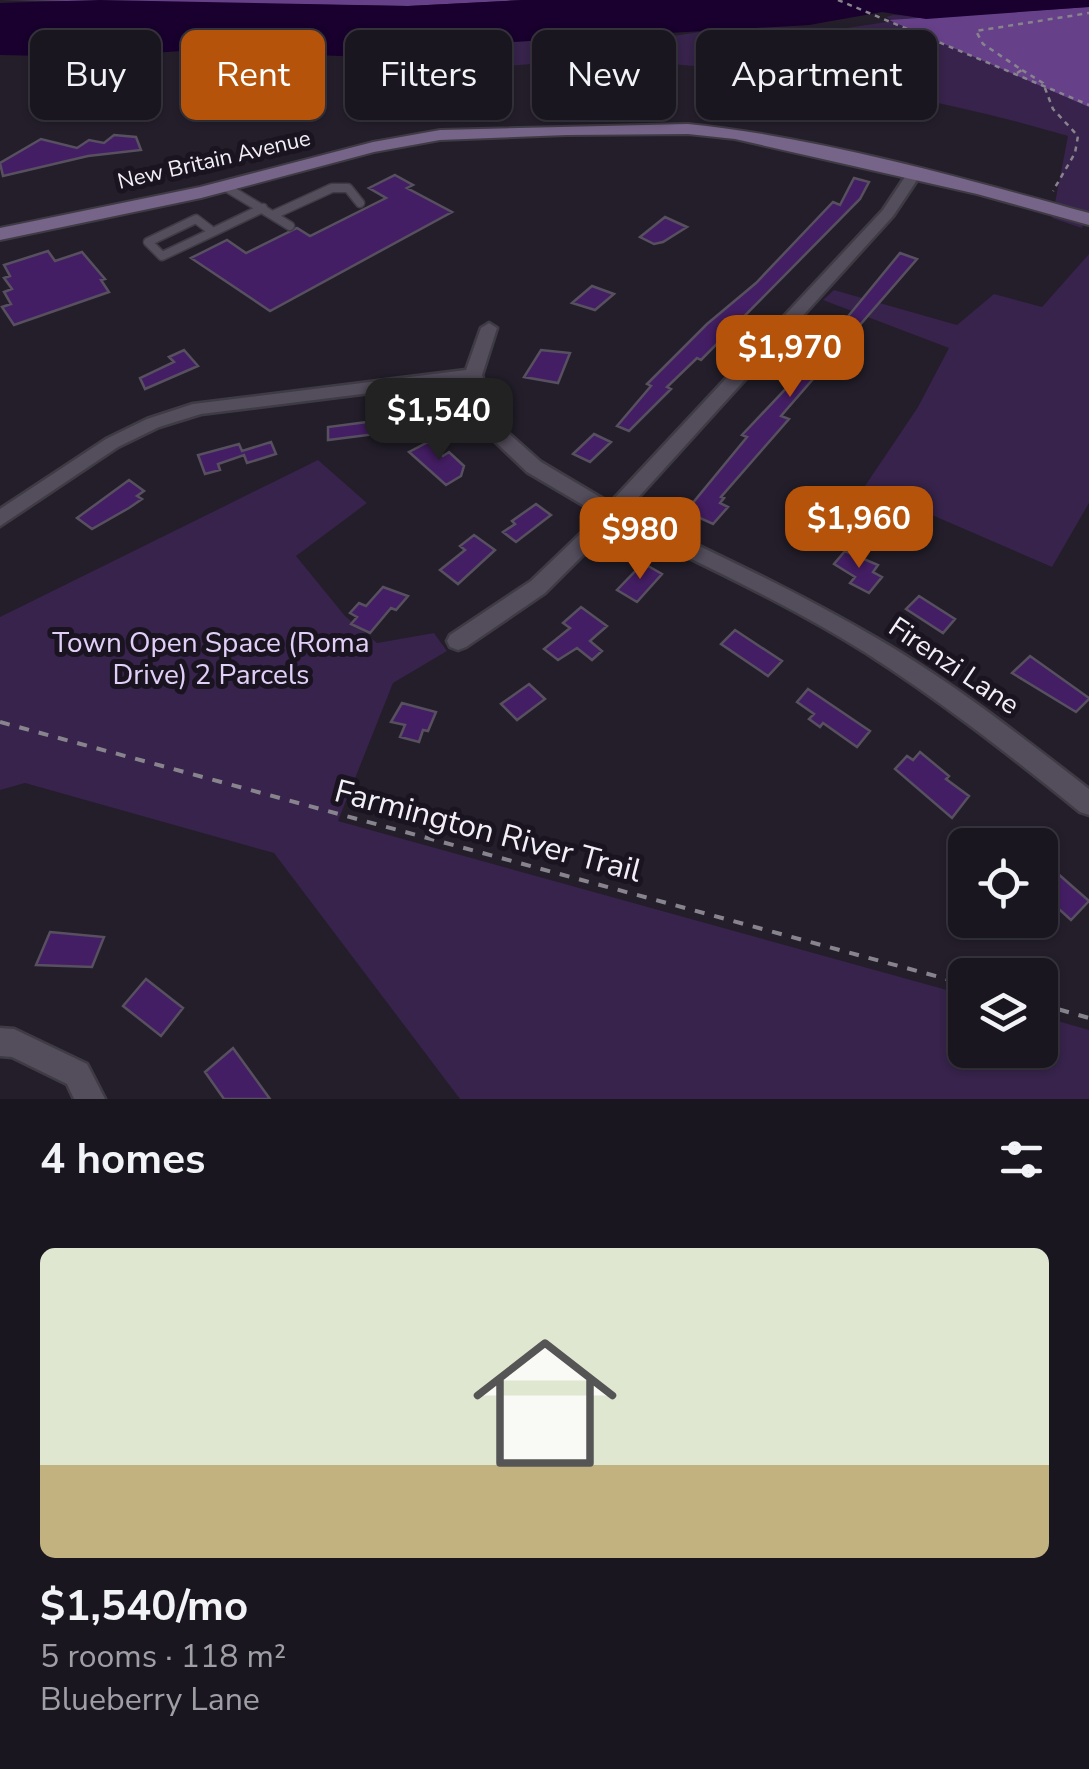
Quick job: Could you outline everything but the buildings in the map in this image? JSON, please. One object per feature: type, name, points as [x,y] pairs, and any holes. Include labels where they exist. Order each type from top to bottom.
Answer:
[{"type":"street","name":"New Britain Avenue","points":[[0,234],[224,186],[373,147],[440,136],[567,130],[688,129],[735,134],[914,174],[1089,220]]},
{"type":"street","points":[[458,640],[538,588],[613,514],[888,213],[914,174]]},
{"type":"street","points":[[0,520],[112,442],[152,423],[200,408],[472,375],[489,328]]},
{"type":"street","name":"Firenzi Lane","points":[[472,375],[490,426],[534,467],[613,514],[747,578],[872,646],[997,731],[1089,804]]},
{"type":"street","points":[[0,1042],[14,1043],[77,1074],[90,1099]]},
{"type":"lane","points":[[224,186],[290,226]]},
{"type":"lane","points":[[274,215],[332,188],[348,188],[360,203]]},
{"type":"lane","points":[[213,232],[196,220],[148,242],[151,250],[162,256],[213,232],[263,208]]},
{"type":"path","points":[[838,0],[1089,106]]},
{"type":"path","points":[[1044,206],[1078,143],[1078,136],[1053,108],[1044,86],[982,44],[976,31],[1014,22],[1089,14]]},
{"type":"path","points":[[1014,74],[1022,70]]},
{"type":"path","name":"Farmington River Trail","points":[[0,722],[948,979]]},
{"type":"path","points":[[1058,1009],[1089,1018]]},
{"type":"green space","points":[[1089,5],[1089,211],[1082,228],[1052,218],[1068,136],[937,103],[937,30],[713,30],[847,28],[893,21],[886,17],[893,15],[979,18],[1013,9]]},
{"type":"green space","points":[[696,33],[696,66],[676,65],[676,36]]},
{"type":"green space","points":[[532,41],[532,64],[512,66],[512,42]]},
{"type":"green space","points":[[1089,254],[1089,503],[1052,567],[865,486],[918,407],[949,348],[823,300],[834,290],[957,325],[994,294],[1042,307]]},
{"type":"green space","name":"Town Open Space (Roma Drive) 2 Parcels","points":[[318,460],[367,503],[296,556],[345,616],[377,643],[434,633],[447,651],[393,683],[338,821],[948,990],[948,1068],[1058,1068],[1058,1021],[1089,1030],[1089,1099],[460,1099],[274,853],[25,783],[0,790],[0,617]]},
{"type":"shaded area","points":[[0,0],[523,0],[408,6]]},
{"type":"shaded area","points":[[100,0],[408,6],[523,0],[1089,0],[1089,7],[926,19],[882,12],[809,25],[676,33],[532,30],[532,41],[512,42],[512,30],[345,30],[345,56],[325,55],[325,30],[181,30],[181,51],[161,52],[161,30],[30,30],[30,56],[0,55],[0,3]]},
{"type":"shaded area","points":[[1089,7],[1089,107],[937,41],[937,30],[912,30],[889,20]]}]
